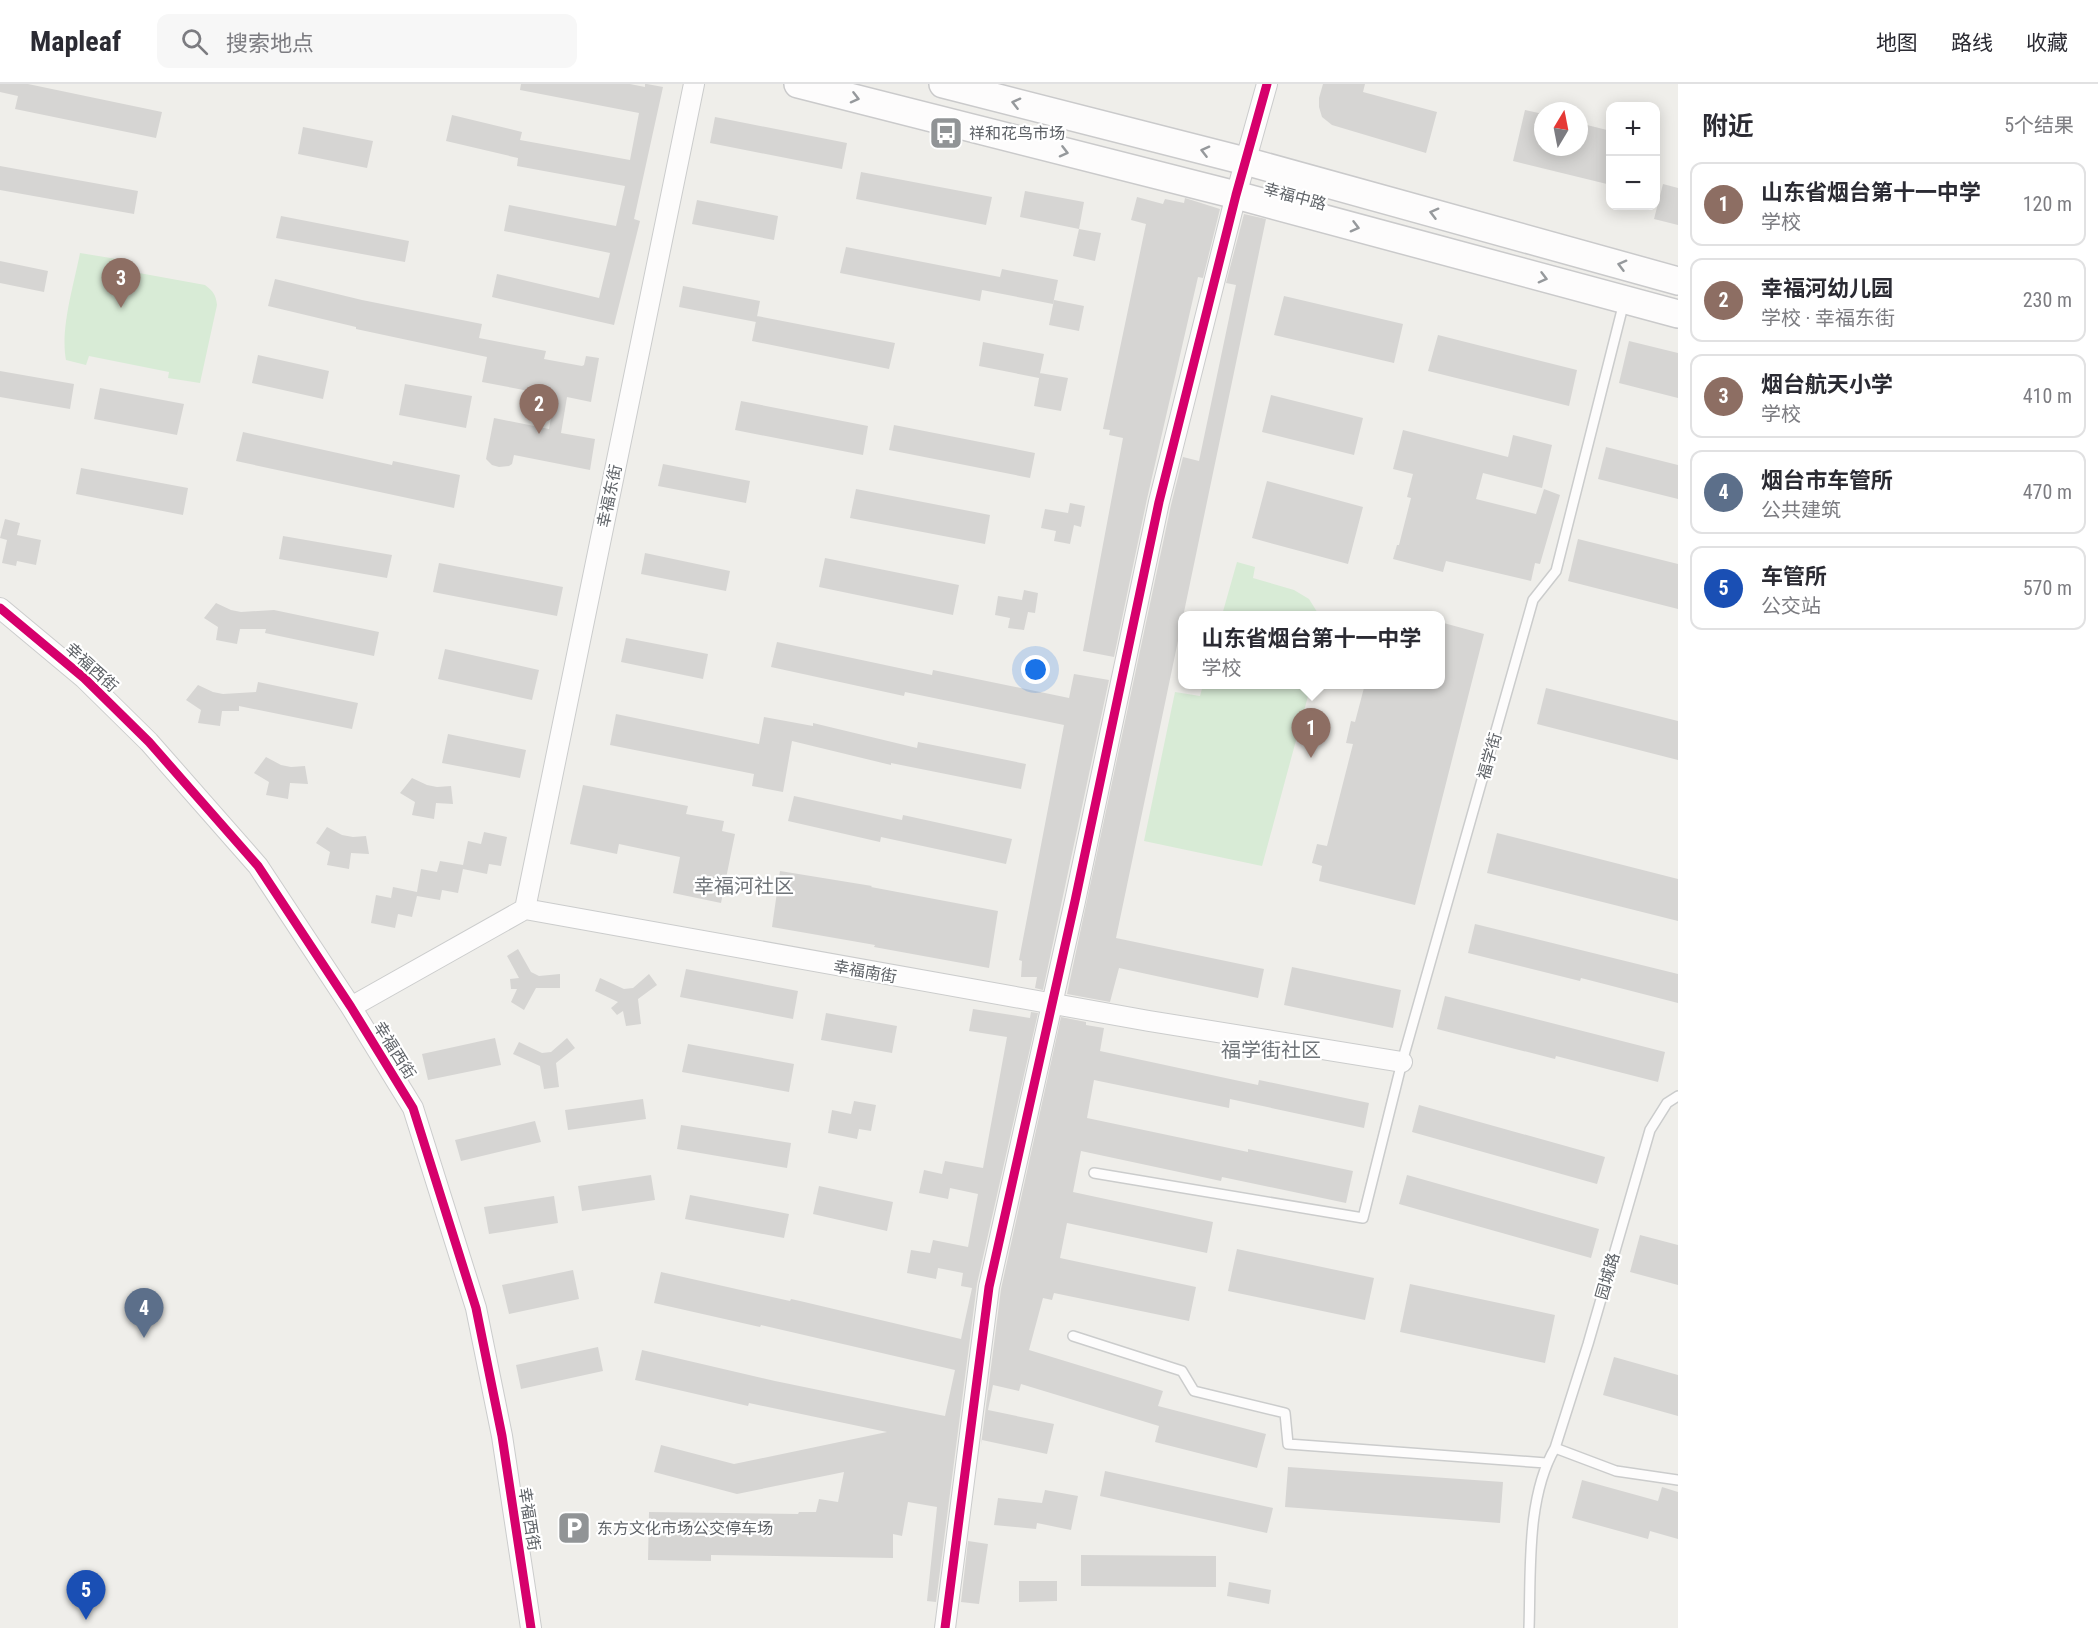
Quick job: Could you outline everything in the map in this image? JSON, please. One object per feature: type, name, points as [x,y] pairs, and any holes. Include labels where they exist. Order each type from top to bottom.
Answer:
[{"type":"main road","name":"幸福中路","points":[[798,84],[1236,195],[1678,314]]},
{"type":"main road","name":"幸福中路","points":[[943,84],[1245,161],[1678,281]]},
{"type":"street","name":"幸福东街","points":[[525,909],[694,84]]},
{"type":"street","points":[[945,1628],[989,1287],[1075,902],[1159,502],[1236,195],[1267,84]]},
{"type":"street","name":"幸福西街","points":[[0,608],[84,678],[157,751],[258,866],[414,1108],[476,1308],[502,1436],[531,1628]]},
{"type":"street","points":[[351,1007],[525,909]]},
{"type":"street","name":"幸福南街","points":[[525,909],[1125,1017],[1402,1062]]},
{"type":"lane","name":"福学街","points":[[1094,1173],[1363,1218],[1402,1062],[1533,600],[1556,571],[1625,300]]},
{"type":"lane","name":"园城路","points":[[1529,1628],[1532,1544],[1537,1498],[1546,1463],[1555,1448],[1588,1344],[1650,1130],[1667,1103],[1678,1096]]},
{"type":"lane","points":[[1073,1336],[1182,1371],[1194,1391],[1285,1413],[1288,1444],[1546,1463]]},
{"type":"lane","points":[[1555,1448],[1617,1471],[1678,1480]]},
{"type":"green space","points":[[80,253],[129,261],[128,271],[205,285],[212,291],[217,305],[200,383],[168,378],[169,372],[89,356],[86,365],[66,360],[66,321]]},
{"type":"green space","points":[[1237,562],[1255,567],[1253,578],[1294,590],[1309,599],[1316,611],[1223,611]]},
{"type":"green space","points":[[1202,689],[1310,689],[1262,866],[1144,841],[1175,692],[1200,696]]},
{"type":"building","points":[[0,84],[28,84],[162,112],[156,138],[15,109],[18,96],[0,92]]},
{"type":"building","points":[[521,84],[630,84],[645,87],[647,84],[663,87],[634,219],[640,221],[614,325],[492,297],[497,274],[599,298],[610,253],[504,231],[509,205],[616,226],[625,186],[517,166],[518,158],[446,141],[452,115],[522,132],[520,140],[630,160],[639,113],[520,90]]},
{"type":"building","points":[[1323,84],[1365,84],[1363,92],[1437,112],[1426,153],[1332,125],[1322,117],[1319,107]]},
{"type":"building","points":[[1525,110],[1534,112],[1534,156],[1588,156],[1588,125],[1606,130],[1606,184],[1513,161]]},
{"type":"building","points":[[715,117],[847,143],[842,169],[710,143]]},
{"type":"building","points":[[303,127],[373,141],[367,168],[298,154]]},
{"type":"building","points":[[0,166],[138,191],[134,214],[0,190]]},
{"type":"building","points":[[861,172],[992,197],[986,225],[856,199]]},
{"type":"building","points":[[1663,184],[1678,188],[1678,225],[1654,219],[1656,210],[1660,210]]},
{"type":"building","points":[[1025,191],[1084,202],[1079,229],[1020,217]]},
{"type":"building","points":[[1137,197],[1163,204],[1165,199],[1184,203],[1185,198],[1220,209],[1203,278],[1198,277],[1147,499],[1114,657],[1083,651],[1123,438],[1109,435],[1110,430],[1103,429],[1146,224],[1131,220]]},
{"type":"building","points":[[697,200],[778,216],[774,240],[692,224]]},
{"type":"building","points":[[1244,214],[1266,219],[1184,611],[1178,611],[1178,641],[1116,938],[1264,969],[1258,998],[1119,968],[1110,1002],[1067,994],[1171,505],[1183,457],[1199,461],[1236,285],[1226,283]]},
{"type":"building","points":[[281,216],[409,241],[405,262],[276,238]]},
{"type":"building","points":[[1079,229],[1101,233],[1095,261],[1073,256]]},
{"type":"building","points":[[846,247],[1000,277],[1002,269],[1058,280],[1053,304],[982,290],[980,301],[840,273]]},
{"type":"building","points":[[0,261],[48,271],[44,292],[0,283]]},
{"type":"building","points":[[275,279],[362,300],[482,324],[479,338],[546,351],[544,359],[582,366],[586,356],[599,358],[591,402],[567,397],[561,433],[595,439],[590,470],[514,455],[512,464],[509,466],[492,465],[486,459],[494,418],[549,429],[555,396],[482,382],[487,357],[356,329],[356,327],[268,306]]},
{"type":"building","points":[[683,286],[760,301],[756,322],[679,307]]},
{"type":"building","points":[[1284,296],[1403,324],[1394,363],[1274,335]]},
{"type":"building","points":[[1054,300],[1084,306],[1079,331],[1049,325]]},
{"type":"building","points":[[757,316],[895,343],[889,369],[752,341]]},
{"type":"building","points":[[1438,335],[1577,370],[1569,406],[1428,371]]},
{"type":"building","points":[[1629,341],[1678,353],[1678,398],[1619,383]]},
{"type":"building","points":[[983,342],[1044,354],[1039,378],[979,366]]},
{"type":"building","points":[[258,355],[329,371],[323,399],[252,383]]},
{"type":"building","points":[[0,371],[74,384],[70,409],[0,397]]},
{"type":"building","points":[[1040,373],[1068,378],[1061,411],[1034,406]]},
{"type":"building","points":[[405,384],[472,396],[466,428],[399,415]]},
{"type":"building","points":[[100,388],[184,404],[177,435],[94,419]]},
{"type":"building","points":[[1271,395],[1363,418],[1354,455],[1262,432]]},
{"type":"building","points":[[741,401],[868,426],[863,455],[735,430]]},
{"type":"building","points":[[894,425],[1035,453],[1030,478],[889,450]]},
{"type":"building","points":[[1403,430],[1508,457],[1513,435],[1552,445],[1542,488],[1483,473],[1476,499],[1536,514],[1544,489],[1560,495],[1540,564],[1535,563],[1531,581],[1446,561],[1443,572],[1393,559],[1411,498],[1407,497],[1413,474],[1393,469]]},
{"type":"building","points":[[243,432],[392,465],[393,461],[460,475],[454,508],[236,461]]},
{"type":"building","points":[[1606,447],[1678,465],[1678,499],[1598,479]]},
{"type":"building","points":[[663,464],[750,481],[746,503],[658,486]]},
{"type":"building","points":[[81,468],[188,488],[183,515],[76,494]]},
{"type":"building","points":[[1267,481],[1363,507],[1348,564],[1252,538]]},
{"type":"building","points":[[856,489],[990,515],[985,544],[850,518]]},
{"type":"building","points":[[1070,503],[1085,506],[1081,527],[1074,525],[1070,544],[1054,541],[1056,531],[1041,528],[1045,509],[1068,513]]},
{"type":"building","points":[[5,519],[20,523],[17,535],[41,540],[36,565],[17,561],[16,566],[2,563],[7,540],[0,538]]},
{"type":"building","points":[[283,536],[392,555],[387,578],[279,559]]},
{"type":"building","points":[[1578,539],[1678,564],[1678,609],[1568,581]]},
{"type":"building","points":[[645,553],[730,571],[726,591],[641,574]]},
{"type":"building","points":[[825,558],[959,585],[953,615],[819,587]]},
{"type":"building","points":[[439,563],[563,587],[557,616],[433,592]]},
{"type":"building","points":[[1024,590],[1038,593],[1035,613],[1028,612],[1024,630],[1008,628],[1010,618],[995,615],[998,596],[1022,600]]},
{"type":"building","points":[[216,603],[241,612],[274,610],[379,632],[374,656],[265,633],[266,629],[240,629],[237,644],[216,640],[218,627],[204,618]]},
{"type":"building","points":[[1445,623],[1484,634],[1415,905],[1319,881],[1322,866],[1312,863],[1317,844],[1327,846],[1353,744],[1346,743],[1351,721],[1355,722],[1364,689],[1445,689]]},
{"type":"building","points":[[626,638],[708,654],[703,679],[621,662]]},
{"type":"building","points":[[777,642],[932,675],[933,670],[1069,698],[1074,674],[1109,680],[1043,990],[1035,988],[1037,977],[1021,977],[1022,961],[1019,960],[1064,725],[905,692],[904,696],[771,667]]},
{"type":"building","points":[[445,649],[539,670],[532,700],[438,679]]},
{"type":"building","points":[[258,682],[358,703],[352,729],[239,706],[239,711],[222,711],[220,726],[198,723],[201,710],[186,700],[198,685],[223,694],[256,692]]},
{"type":"building","points":[[1546,688],[1678,721],[1678,760],[1537,724]]},
{"type":"building","points":[[616,714],[759,744],[764,717],[813,726],[813,723],[917,748],[918,742],[1026,764],[1021,789],[891,763],[891,765],[792,741],[783,792],[752,786],[754,774],[610,745]]},
{"type":"building","points":[[448,734],[526,750],[520,778],[442,763]]},
{"type":"building","points":[[266,757],[281,765],[305,766],[308,784],[290,783],[288,799],[266,795],[269,782],[254,773]]},
{"type":"building","points":[[412,778],[427,785],[451,786],[453,804],[436,803],[434,819],[412,815],[415,802],[400,793]]},
{"type":"building","points":[[583,785],[688,806],[686,814],[724,821],[722,831],[735,834],[721,903],[673,893],[680,857],[619,844],[617,854],[570,844]]},
{"type":"building","points":[[794,796],[902,820],[903,815],[1012,839],[1006,864],[881,837],[880,842],[788,821]]},
{"type":"building","points":[[327,827],[342,835],[366,836],[369,854],[351,853],[349,869],[327,865],[330,852],[316,843]]},
{"type":"building","points":[[484,832],[507,837],[501,866],[489,864],[487,874],[463,869],[458,893],[442,890],[440,900],[417,896],[412,917],[398,914],[395,928],[371,923],[376,895],[391,898],[393,887],[417,892],[421,869],[437,872],[440,861],[463,865],[468,841],[481,844]]},
{"type":"building","points":[[1497,833],[1678,879],[1678,921],[1487,873]]},
{"type":"building","points":[[780,871],[872,886],[998,911],[989,968],[772,927]]},
{"type":"building","points":[[1475,924],[1678,974],[1678,1003],[1581,978],[1580,981],[1468,953]]},
{"type":"building","points":[[518,949],[531,972],[539,976],[560,974],[560,988],[536,988],[524,1010],[511,1002],[517,989],[511,989],[510,979],[519,978],[507,956]]},
{"type":"building","points":[[1292,967],[1401,990],[1393,1028],[1284,1005]]},
{"type":"building","points":[[686,969],[798,991],[793,1019],[680,997]]},
{"type":"building","points":[[649,974],[657,985],[638,999],[641,1024],[626,1026],[623,1011],[617,1015],[611,1008],[618,1002],[595,991],[600,978],[624,989],[633,988]]},
{"type":"building","points":[[1445,996],[1665,1052],[1658,1082],[1437,1029]]},
{"type":"building","points":[[973,1009],[1030,1018],[1031,1012],[1038,1013],[977,1284],[936,1602],[927,1601],[937,1507],[908,1502],[902,1536],[893,1534],[893,1558],[711,1555],[711,1561],[648,1560],[649,1512],[798,1514],[799,1512],[816,1512],[819,1499],[838,1502],[844,1472],[737,1494],[654,1472],[661,1445],[734,1464],[887,1432],[749,1403],[748,1406],[635,1380],[642,1350],[775,1381],[945,1416],[955,1370],[654,1303],[661,1272],[790,1301],[791,1299],[800,1301],[961,1339],[972,1288],[961,1286],[963,1273],[938,1268],[936,1279],[907,1273],[911,1250],[930,1253],[933,1240],[968,1247],[978,1194],[950,1188],[948,1199],[919,1193],[924,1170],[942,1174],[945,1161],[983,1168],[1007,1037],[969,1031]]},
{"type":"building","points":[[826,1013],[897,1026],[892,1053],[821,1040]]},
{"type":"building","points":[[1061,1017],[1104,1028],[1100,1051],[1258,1085],[1259,1080],[1369,1103],[1364,1128],[1230,1099],[1229,1108],[1094,1080],[1087,1118],[1248,1152],[1248,1149],[1353,1171],[1346,1203],[1222,1177],[1221,1181],[1081,1151],[1073,1192],[1213,1222],[1207,1253],[1067,1223],[1060,1258],[1196,1287],[1189,1321],[1054,1293],[1052,1300],[1043,1298],[1029,1350],[1163,1391],[1158,1406],[1266,1434],[1257,1468],[1155,1442],[1159,1426],[1021,1384],[1019,1391],[993,1385],[988,1410],[1054,1424],[1047,1454],[982,1440],[981,1445],[1001,1289]]},
{"type":"building","points":[[495,1038],[501,1065],[428,1080],[422,1054]]},
{"type":"building","points":[[567,1038],[575,1048],[556,1063],[559,1087],[544,1089],[540,1066],[513,1054],[519,1042],[542,1053],[551,1052]]},
{"type":"building","points":[[688,1044],[794,1064],[789,1092],[682,1072]]},
{"type":"building","points":[[643,1099],[646,1119],[568,1130],[565,1110]]},
{"type":"building","points":[[854,1101],[876,1105],[871,1131],[859,1129],[857,1139],[828,1133],[832,1110],[851,1114]]},
{"type":"building","points":[[1419,1105],[1605,1157],[1597,1184],[1412,1132]]},
{"type":"building","points":[[535,1121],[541,1142],[461,1161],[455,1140]]},
{"type":"building","points":[[681,1125],[791,1143],[787,1168],[677,1149]]},
{"type":"building","points":[[651,1175],[655,1200],[582,1211],[578,1186]]},
{"type":"building","points":[[1407,1175],[1599,1229],[1591,1258],[1399,1204]]},
{"type":"building","points":[[819,1186],[893,1202],[887,1231],[813,1214]]},
{"type":"building","points":[[690,1195],[789,1214],[784,1238],[685,1219]]},
{"type":"building","points":[[554,1196],[558,1223],[489,1234],[484,1207]]},
{"type":"building","points":[[1640,1235],[1678,1245],[1678,1285],[1630,1272]]},
{"type":"building","points":[[1237,1249],[1374,1278],[1365,1320],[1228,1291]]},
{"type":"building","points":[[573,1270],[579,1299],[509,1314],[502,1285]]},
{"type":"building","points":[[1410,1284],[1555,1315],[1545,1363],[1400,1332]]},
{"type":"building","points":[[598,1347],[603,1371],[521,1389],[516,1365]]},
{"type":"building","points":[[1614,1357],[1678,1375],[1678,1416],[1603,1395]]},
{"type":"building","points":[[1288,1467],[1503,1482],[1500,1523],[1285,1507]]},
{"type":"building","points":[[1105,1471],[1273,1508],[1267,1533],[1100,1496]]},
{"type":"building","points":[[1582,1480],[1658,1501],[1662,1487],[1678,1492],[1678,1539],[1650,1531],[1648,1539],[1572,1518]]},
{"type":"building","points":[[1045,1490],[1078,1496],[1071,1530],[1037,1523],[1036,1529],[994,1525],[998,1498],[1042,1503]]},
{"type":"building","points":[[968,1541],[988,1544],[979,1604],[961,1602]]},
{"type":"building","points":[[1081,1555],[1216,1556],[1216,1587],[1081,1586]]},
{"type":"building","points":[[1019,1581],[1057,1581],[1057,1601],[1019,1602]]},
{"type":"building","points":[[1229,1582],[1271,1590],[1269,1604],[1227,1596]]},
{"type":"cycle path","points":[[945,1628],[989,1287],[1075,901],[1159,502],[1236,195],[1267,84]]},
{"type":"cycle path","points":[[0,608],[84,678],[149,742],[258,866],[351,1007],[413,1108],[476,1308],[502,1436],[531,1628]]},
{"type":"place","name":"祥和花鸟市场","points":[[946,133]]},
{"type":"place","name":"烟台航天小学","points":[[121,308]]},
{"type":"place","name":"幸福河幼儿园","points":[[539,434]]},
{"type":"place","name":"山东省烟台第十一中学","points":[[1311,758]]},
{"type":"place","name":"烟台市车管所","points":[[144,1338]]},
{"type":"place","name":"东方文化市场公交停车场","points":[[574,1528]]},
{"type":"place","name":"车管所","points":[[86,1620]]},
{"type":"district","name":"幸福河社区","points":[[744,886]]},
{"type":"district","name":"福学街社区","points":[[1271,1050]]}]
